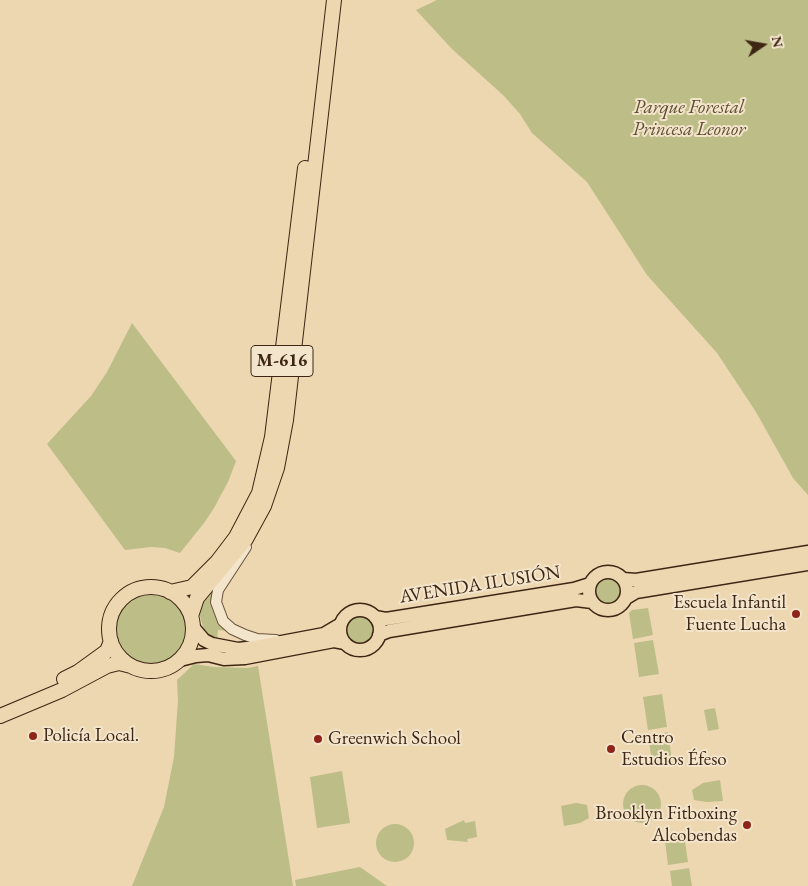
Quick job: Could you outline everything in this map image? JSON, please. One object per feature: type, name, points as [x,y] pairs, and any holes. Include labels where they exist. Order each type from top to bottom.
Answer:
[{"type":"highway","name":"M-616","points":[[111,641],[110,620],[119,602],[130,593],[143,588],[157,588],[170,592],[192,587],[217,562],[236,537],[259,493],[272,437],[325,0]]},
{"type":"highway","name":"M-616","points":[[180,660],[187,651],[192,639],[192,622],[197,598],[246,539],[264,506],[277,468],[286,420],[334,0]]},
{"type":"highway","points":[[170,592],[183,602],[192,622]]},
{"type":"highway","points":[[111,641],[118,656],[131,666]]},
{"type":"highway","points":[[0,707],[78,672],[107,651],[111,641]]},
{"type":"highway","points":[[0,716],[62,690],[107,666],[119,663],[154,672],[166,669],[180,660]]},
{"type":"main road","points":[[623,579],[636,580],[808,552]]},
{"type":"main road","points":[[626,598],[627,588],[619,575],[608,572],[597,575],[590,584],[589,590],[592,602],[601,609],[611,610],[620,606],[626,598],[636,592],[808,564]]},
{"type":"main road","name":"AVENIDA ILUSIÓN","points":[[374,617],[386,619],[581,588],[590,584]]},
{"type":"main road","name":"AVENIDA ILUSIÓN","points":[[379,635],[389,630],[576,600],[592,602]]},
{"type":"main road","points":[[180,660],[208,655],[224,659],[245,658],[334,641],[363,650],[374,644],[379,635],[378,622],[374,617],[364,611],[353,612],[341,624],[324,634],[238,649],[204,640],[192,622]]},
{"type":"main road","points":[[341,624],[342,637],[345,643]]},
{"type":"street","points":[[264,506],[258,528],[218,590],[216,602],[224,621],[232,629],[257,638],[288,641]]},
{"type":"green space","name":"Parque Forestal Princesa Leonor","points":[[437,0],[808,0],[808,495],[793,478],[756,412],[717,353],[647,275],[587,182],[532,133],[520,114],[504,96],[452,49],[416,10]]},
{"type":"green space","points":[[132,323],[236,461],[228,482],[214,508],[180,553],[165,548],[151,547],[125,550],[47,444],[91,396],[107,372]]},
{"type":"green space","points":[[608,577],[618,581],[622,591],[618,601],[608,605],[598,601],[594,591],[598,581]]},
{"type":"green space","points":[[212,591],[215,613],[226,631],[218,630],[217,640],[205,633],[199,613],[203,601]]},
{"type":"green space","points":[[151,593],[171,599],[181,609],[187,629],[181,649],[171,659],[151,665],[131,659],[121,649],[115,629],[121,609],[131,599]]},
{"type":"green space","points":[[648,608],[653,635],[633,639],[629,613],[632,610]]},
{"type":"green space","points":[[361,616],[371,620],[375,630],[371,640],[361,644],[351,640],[347,630],[351,620]]},
{"type":"green space","points":[[653,640],[659,674],[639,677],[634,643]]},
{"type":"green space","points":[[194,664],[214,667],[247,668],[258,666],[293,886],[132,886],[164,807],[174,757],[178,700],[177,680]]},
{"type":"green space","points":[[662,694],[667,727],[648,730],[643,697]]},
{"type":"green space","points":[[715,708],[719,729],[708,731],[704,710]]},
{"type":"green space","points":[[668,732],[672,761],[655,763],[652,761],[648,736]]},
{"type":"green space","points":[[342,771],[350,823],[317,828],[310,777]]},
{"type":"green space","points":[[720,780],[723,801],[707,802],[694,800],[692,790],[703,783]]},
{"type":"green space","points":[[642,785],[655,791],[661,804],[655,817],[642,823],[629,817],[623,804],[629,791]]},
{"type":"green space","points":[[576,803],[587,805],[589,818],[580,823],[564,826],[561,806]]},
{"type":"green space","points":[[464,820],[465,823],[475,821],[477,837],[467,839],[468,842],[447,840],[445,829]]},
{"type":"green space","points":[[395,824],[409,829],[414,843],[409,857],[395,862],[381,857],[376,843],[381,829]]},
{"type":"green space","points":[[684,835],[688,862],[668,865],[665,841],[668,837]]},
{"type":"green space","points":[[360,867],[387,886],[296,886],[295,880]]},
{"type":"green space","points":[[689,868],[692,886],[672,886],[670,871]]},
{"type":"place","name":"Escuela Infantil Fuente Lucha","points":[[796,614]]},
{"type":"place","name":"Policía Local.","points":[[33,736]]},
{"type":"place","name":"Greenwich School","points":[[318,739]]},
{"type":"place","name":"Centro Estudios Éfeso","points":[[611,749]]},
{"type":"place","name":"Brooklyn Fitboxing Alcobendas","points":[[747,825]]}]
